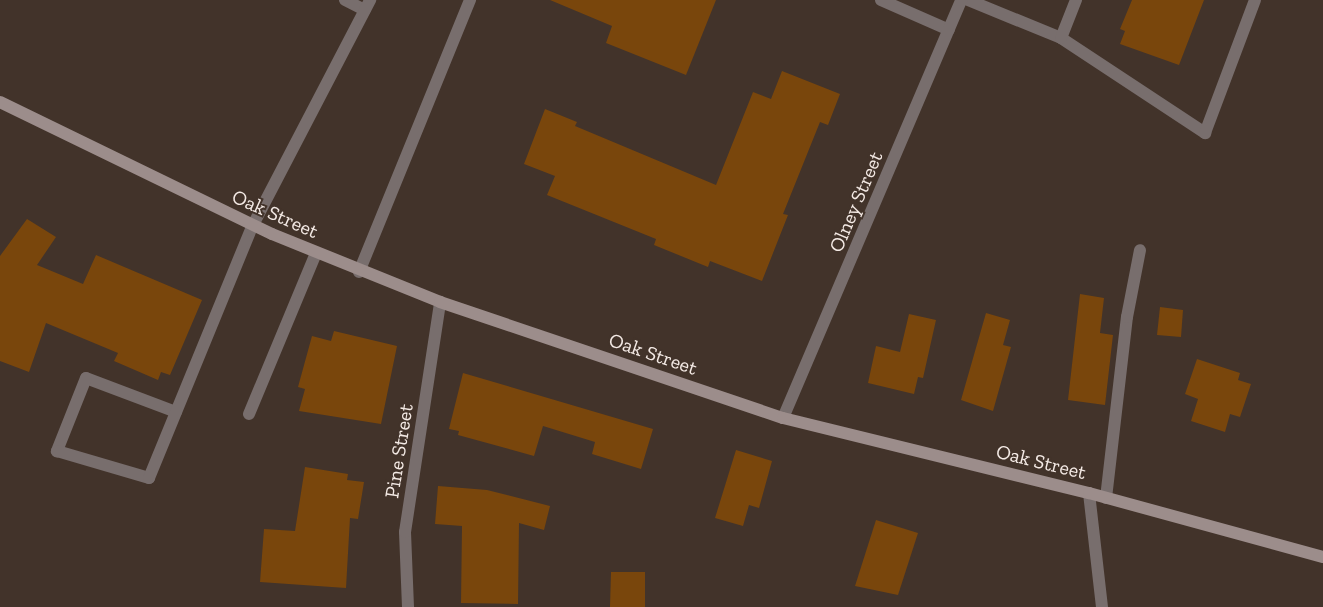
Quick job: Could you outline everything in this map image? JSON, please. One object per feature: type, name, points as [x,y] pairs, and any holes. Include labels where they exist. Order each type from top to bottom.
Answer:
[{"type":"street","points":[[176,412],[86,378],[57,451],[150,478],[253,226],[367,5],[345,0]]},
{"type":"street","points":[[359,272],[470,0]]},
{"type":"street","points":[[881,0],[950,30]]},
{"type":"street","name":"Olney Street","points":[[783,418],[950,30],[961,0]]},
{"type":"street","points":[[968,0],[1061,38],[1205,134],[1255,0]]},
{"type":"street","points":[[1061,38],[1076,0]]},
{"type":"street","name":"Oak Street","points":[[0,102],[253,226],[359,272],[440,302],[783,418],[1089,493],[1323,558]]},
{"type":"street","points":[[1106,498],[1127,317],[1140,250]]},
{"type":"street","points":[[249,414],[316,253]]},
{"type":"street","name":"Pine Street","points":[[408,607],[405,532],[440,302]]},
{"type":"street","points":[[1089,493],[1102,607]]},
{"type":"building","points":[[550,0],[716,0],[686,75],[606,43],[612,26]]},
{"type":"building","points":[[1132,0],[1204,0],[1179,65],[1120,44],[1125,31],[1120,29]]},
{"type":"building","points":[[782,71],[840,94],[828,125],[820,122],[783,214],[788,215],[762,281],[710,261],[708,267],[654,245],[656,239],[547,195],[555,176],[524,164],[545,109],[577,122],[575,126],[716,185],[753,92],[771,99]]},
{"type":"building","points":[[27,219],[56,237],[37,265],[83,284],[96,255],[202,300],[170,375],[161,372],[158,380],[114,361],[118,353],[46,323],[29,372],[0,361],[0,256]]},
{"type":"building","points":[[1080,294],[1104,298],[1100,333],[1113,335],[1105,405],[1068,400]]},
{"type":"building","points":[[1160,307],[1183,310],[1181,337],[1157,335]]},
{"type":"building","points":[[986,313],[1010,320],[1003,345],[1011,347],[993,411],[961,400]]},
{"type":"building","points":[[909,314],[936,320],[923,378],[918,377],[914,394],[868,383],[876,346],[900,352]]},
{"type":"building","points":[[334,331],[397,346],[381,424],[299,411],[305,389],[298,387],[312,336],[331,341]]},
{"type":"building","points":[[1197,359],[1240,373],[1238,380],[1251,384],[1240,417],[1230,414],[1225,432],[1191,421],[1198,399],[1185,394]]},
{"type":"building","points":[[463,373],[653,429],[641,469],[592,454],[595,442],[543,426],[534,456],[458,435],[459,431],[449,429]]},
{"type":"building","points":[[736,450],[772,461],[759,508],[749,505],[743,526],[715,518]]},
{"type":"building","points":[[305,467],[348,474],[347,480],[364,482],[358,519],[350,518],[346,588],[260,582],[264,529],[295,531]]},
{"type":"building","points":[[438,486],[487,490],[550,506],[544,530],[519,523],[518,604],[461,603],[462,526],[435,524]]},
{"type":"building","points":[[876,520],[918,533],[898,595],[855,586]]},
{"type":"building","points":[[611,572],[645,572],[645,607],[610,607]]}]
